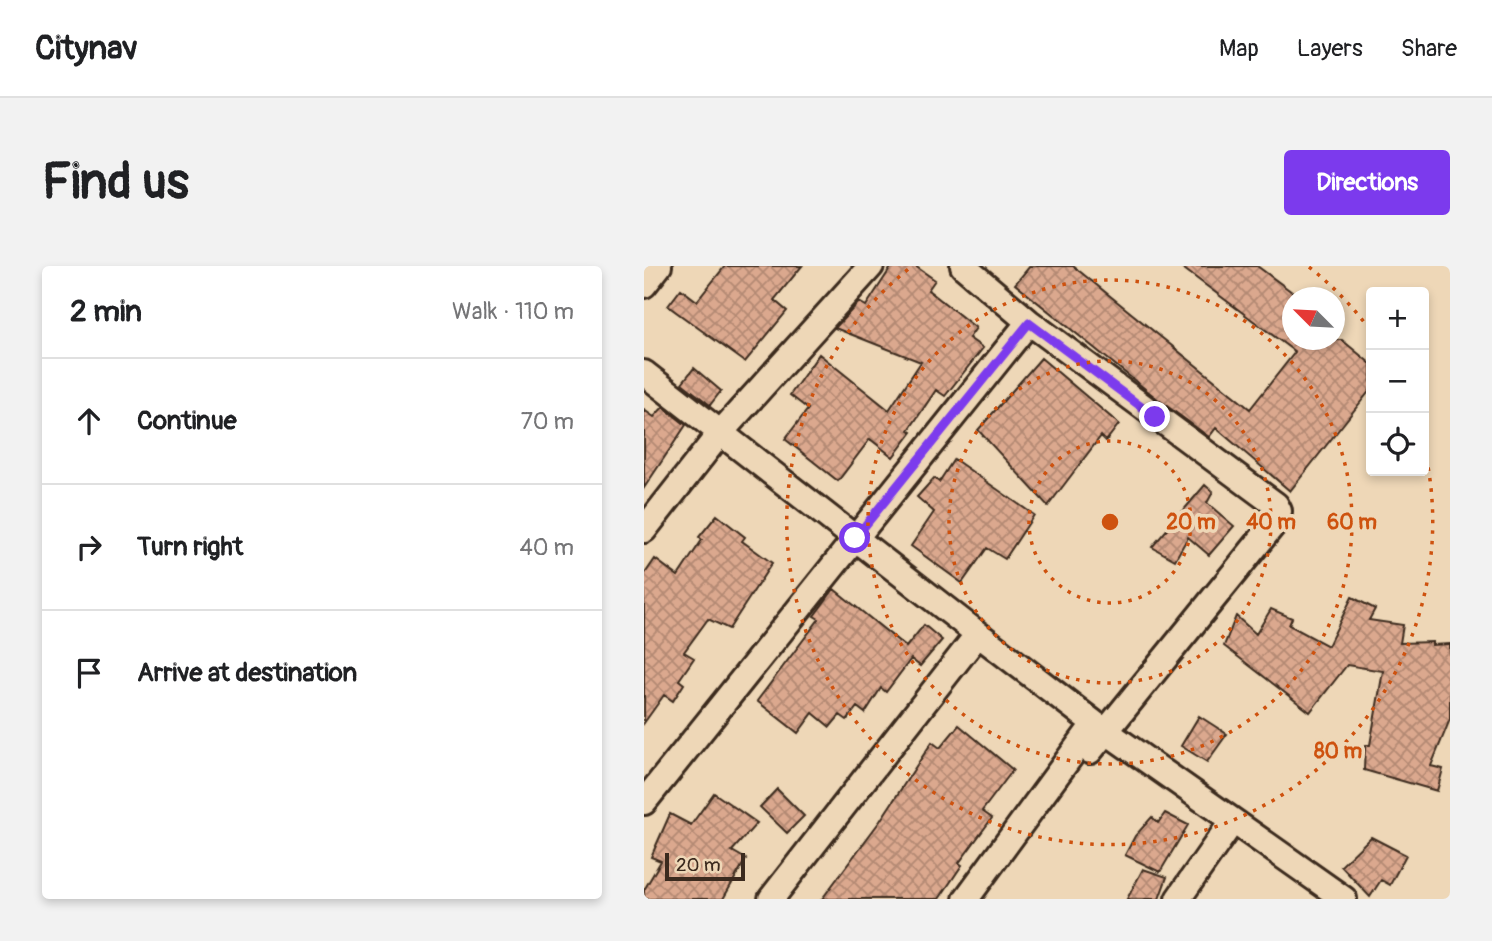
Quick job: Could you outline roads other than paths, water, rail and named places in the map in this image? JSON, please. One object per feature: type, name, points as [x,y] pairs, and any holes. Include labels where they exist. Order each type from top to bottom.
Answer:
[{"type":"street","points":[[644,285],[659,266]]},
{"type":"street","points":[[644,530],[721,432],[871,266]]},
{"type":"street","points":[[963,266],[1029,323],[1276,505],[1279,511],[1277,520],[1090,751]]},
{"type":"street","points":[[644,802],[1029,323]]},
{"type":"street","points":[[644,373],[1094,723],[1344,899]]},
{"type":"street","points":[[771,899],[978,634]]},
{"type":"street","points":[[966,899],[1094,723]]},
{"type":"street","points":[[1178,899],[1231,822]]}]
